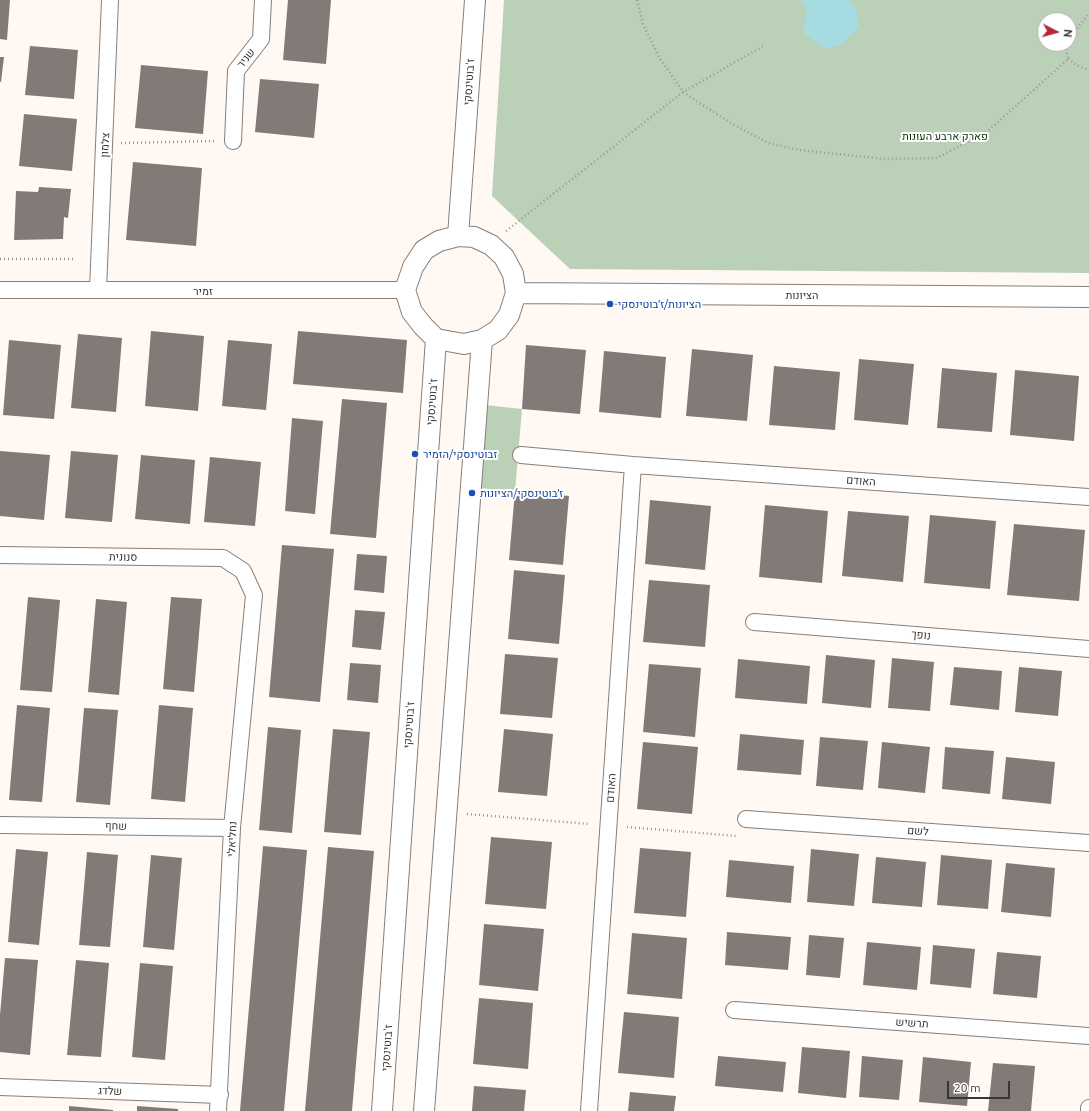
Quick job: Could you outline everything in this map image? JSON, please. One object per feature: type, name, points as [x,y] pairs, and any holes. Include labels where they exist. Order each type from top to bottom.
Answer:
[{"type":"street","name":"צלמון","points":[[98,290],[110,0]]},
{"type":"street","name":"שניר","points":[[233,141],[236,71],[261,39],[263,0]]},
{"type":"street","name":"ז'בוטינסקי","points":[[458,236],[475,0]]},
{"type":"street","points":[[458,236],[474,237],[491,244],[504,257],[513,274],[516,293],[509,315],[498,330],[482,340],[464,344],[436,339],[412,312],[405,290],[413,267],[424,250],[439,241],[458,236]]},
{"type":"street","name":"זמיר","points":[[0,290],[405,290]]},
{"type":"street","name":"הציונות","points":[[516,293],[1089,297]]},
{"type":"street","name":"ז'בוטינסקי","points":[[382,1111],[436,339]]},
{"type":"street","points":[[424,1111],[482,340]]},
{"type":"street","name":"האודם","points":[[521,455],[633,465],[1089,497]]},
{"type":"street","name":"האודם","points":[[589,1111],[633,465]]},
{"type":"street","name":"סנונית","points":[[0,555],[223,558],[243,571]]},
{"type":"street","name":"נחליאלי","points":[[218,1111],[220,1095],[232,828],[254,596],[243,571]]},
{"type":"street","name":"נופך","points":[[754,622],[1089,649]]},
{"type":"street","name":"לשם","points":[[746,819],[1089,843]]},
{"type":"street","name":"שחף","points":[[0,825],[232,828]]},
{"type":"street","name":"תרשיש","points":[[734,1010],[1089,1036]]},
{"type":"street","name":"שלדג","points":[[0,1087],[220,1095]]},
{"type":"path","points":[[637,0],[643,24],[659,56],[683,92],[731,123],[768,143],[799,150],[885,159],[937,158],[988,131],[1068,59]]},
{"type":"path","points":[[1077,28],[1089,14]]},
{"type":"path","points":[[491,244],[519,220],[683,92],[765,45]]},
{"type":"path","points":[[1067,52],[1068,59],[1080,67],[1089,70]]},
{"type":"path","points":[[105,144],[233,141]]},
{"type":"path","points":[[0,259],[76,259]]},
{"type":"path","points":[[447,813],[745,837],[746,819]]},
{"type":"green space","name":"פארק ארבע העונות","points":[[504,0],[1089,0],[1089,273],[570,269],[492,196]]},
{"type":"green space","points":[[485,405],[522,409],[515,491],[479,488]]},
{"type":"water","points":[[801,0],[848,0],[855,6],[860,23],[854,33],[840,45],[824,49],[803,32],[807,8]]},
{"type":"building","points":[[0,0],[10,0],[7,40],[0,39]]},
{"type":"building","points":[[288,0],[331,0],[326,64],[283,60]]},
{"type":"building","points":[[30,46],[78,50],[74,99],[25,95]]},
{"type":"building","points":[[0,57],[4,57],[1,82],[0,82]]},
{"type":"building","points":[[141,65],[208,71],[203,134],[135,128]]},
{"type":"building","points":[[260,79],[319,84],[314,138],[255,132]]},
{"type":"building","points":[[24,114],[77,119],[72,171],[19,166]]},
{"type":"building","points":[[133,162],[202,168],[196,246],[126,240]]},
{"type":"building","points":[[39,187],[71,189],[68,218],[64,217],[63,239],[14,240],[16,191],[38,192]]},
{"type":"building","points":[[151,331],[204,336],[198,411],[145,406]]},
{"type":"building","points":[[298,331],[407,340],[403,393],[293,384]]},
{"type":"building","points":[[78,334],[122,338],[116,412],[71,408]]},
{"type":"building","points":[[9,340],[61,345],[54,419],[3,415]]},
{"type":"building","points":[[228,340],[272,344],[266,410],[222,406]]},
{"type":"building","points":[[526,345],[586,350],[580,414],[522,409]]},
{"type":"building","points":[[692,349],[753,355],[747,421],[686,416]]},
{"type":"building","points":[[604,351],[666,357],[661,418],[599,412]]},
{"type":"building","points":[[859,359],[914,364],[908,425],[854,420]]},
{"type":"building","points":[[774,366],[840,372],[835,430],[769,425]]},
{"type":"building","points":[[942,368],[997,373],[992,432],[937,428]]},
{"type":"building","points":[[1015,370],[1079,376],[1074,441],[1010,435]]},
{"type":"building","points":[[342,399],[387,403],[376,538],[330,534]]},
{"type":"building","points":[[292,418],[323,421],[315,514],[285,511]]},
{"type":"building","points":[[0,451],[50,455],[44,520],[0,516]]},
{"type":"building","points":[[71,451],[118,455],[112,522],[65,518]]},
{"type":"building","points":[[141,455],[195,460],[190,524],[135,519]]},
{"type":"building","points":[[210,457],[261,462],[255,526],[204,522]]},
{"type":"building","points":[[515,491],[569,496],[563,565],[509,560]]},
{"type":"building","points":[[650,500],[711,506],[705,570],[645,564]]},
{"type":"building","points":[[765,505],[828,511],[822,583],[759,577]]},
{"type":"building","points":[[848,511],[909,516],[903,582],[842,576]]},
{"type":"building","points":[[930,515],[996,521],[990,589],[924,583]]},
{"type":"building","points":[[1014,524],[1085,530],[1079,601],[1007,595]]},
{"type":"building","points":[[282,545],[334,549],[320,702],[269,697]]},
{"type":"building","points":[[357,554],[387,556],[384,593],[354,590]]},
{"type":"building","points":[[514,570],[565,575],[559,644],[508,639]]},
{"type":"building","points":[[649,580],[710,585],[705,647],[643,642]]},
{"type":"building","points":[[28,597],[60,600],[52,692],[20,690]]},
{"type":"building","points":[[171,597],[202,599],[194,692],[163,689]]},
{"type":"building","points":[[96,599],[127,602],[119,695],[88,692]]},
{"type":"building","points":[[355,610],[385,612],[381,650],[352,647]]},
{"type":"building","points":[[505,654],[558,658],[552,718],[500,714]]},
{"type":"building","points":[[826,655],[875,660],[871,708],[822,703]]},
{"type":"building","points":[[892,658],[934,662],[930,711],[888,708]]},
{"type":"building","points":[[738,659],[810,666],[807,704],[735,698]]},
{"type":"building","points":[[350,663],[381,665],[378,703],[347,700]]},
{"type":"building","points":[[649,664],[701,668],[695,737],[643,732]]},
{"type":"building","points":[[954,667],[1002,671],[999,710],[950,705]]},
{"type":"building","points":[[1019,667],[1062,671],[1058,716],[1015,712]]},
{"type":"building","points":[[17,705],[50,708],[42,802],[9,800]]},
{"type":"building","points":[[159,705],[193,708],[185,802],[151,799]]},
{"type":"building","points":[[84,708],[118,710],[110,805],[76,802]]},
{"type":"building","points":[[268,727],[301,730],[292,833],[259,830]]},
{"type":"building","points":[[333,729],[370,732],[361,835],[324,832]]},
{"type":"building","points":[[504,729],[553,734],[547,796],[498,792]]},
{"type":"building","points":[[740,734],[804,740],[801,775],[737,770]]},
{"type":"building","points":[[820,737],[868,741],[863,790],[816,786]]},
{"type":"building","points":[[643,742],[698,747],[692,814],[637,809]]},
{"type":"building","points":[[882,742],[930,747],[925,793],[878,788]]},
{"type":"building","points":[[945,747],[994,751],[990,794],[942,789]]},
{"type":"building","points":[[1006,757],[1055,762],[1051,804],[1002,799]]},
{"type":"building","points":[[491,837],[552,842],[546,909],[485,904]]},
{"type":"building","points":[[263,846],[307,850],[284,1111],[240,1111]]},
{"type":"building","points":[[328,847],[374,851],[352,1111],[305,1111]]},
{"type":"building","points":[[640,848],[691,852],[686,917],[634,913]]},
{"type":"building","points":[[16,849],[48,852],[39,945],[8,942]]},
{"type":"building","points":[[811,849],[859,854],[854,906],[807,902]]},
{"type":"building","points":[[87,852],[118,855],[110,947],[79,945]]},
{"type":"building","points":[[151,855],[182,858],[174,950],[143,947]]},
{"type":"building","points":[[941,855],[992,860],[988,909],[937,905]]},
{"type":"building","points":[[876,857],[926,862],[922,907],[872,903]]},
{"type":"building","points":[[729,860],[794,866],[791,903],[726,897]]},
{"type":"building","points":[[1006,863],[1055,868],[1051,917],[1001,912]]},
{"type":"building","points":[[484,924],[544,929],[538,991],[479,985]]},
{"type":"building","points":[[727,932],[791,937],[788,970],[725,965]]},
{"type":"building","points":[[632,933],[687,938],[682,999],[627,994]]},
{"type":"building","points":[[809,935],[844,938],[840,978],[806,975]]},
{"type":"building","points":[[867,942],[921,947],[917,990],[863,985]]},
{"type":"building","points":[[933,945],[975,949],[971,988],[930,984]]},
{"type":"building","points":[[997,952],[1041,956],[1037,998],[993,994]]},
{"type":"building","points":[[5,958],[38,960],[30,1055],[0,1052],[0,1015]]},
{"type":"building","points":[[76,960],[109,963],[101,1057],[67,1055]]},
{"type":"building","points":[[140,963],[173,966],[165,1060],[132,1057]]},
{"type":"building","points":[[479,998],[533,1003],[528,1069],[473,1064]]},
{"type":"building","points":[[624,1012],[679,1017],[674,1078],[618,1073]]},
{"type":"building","points":[[802,1047],[850,1051],[846,1098],[798,1093]]},
{"type":"building","points":[[718,1056],[786,1062],[783,1092],[715,1086]]},
{"type":"building","points":[[862,1056],[903,1060],[899,1100],[859,1097]]},
{"type":"building","points":[[923,1057],[971,1062],[967,1106],[919,1102]]},
{"type":"building","points":[[993,1063],[1035,1066],[1031,1111],[988,1111]]},
{"type":"building","points":[[474,1086],[526,1090],[524,1111],[472,1111]]},
{"type":"building","points":[[630,1092],[676,1096],[674,1111],[628,1111]]},
{"type":"building","points":[[69,1106],[113,1110],[113,1111],[69,1111]]},
{"type":"building","points":[[137,1106],[178,1109],[178,1111],[137,1111]]},
{"type":"place","name":"הציונות/ז׳בוטינסקי","points":[[610,304]]},
{"type":"place","name":"זבוטינסקי/הזמיר","points":[[415,454]]},
{"type":"place","name":"ז׳בוטינסקי/הציונות","points":[[472,493]]}]
